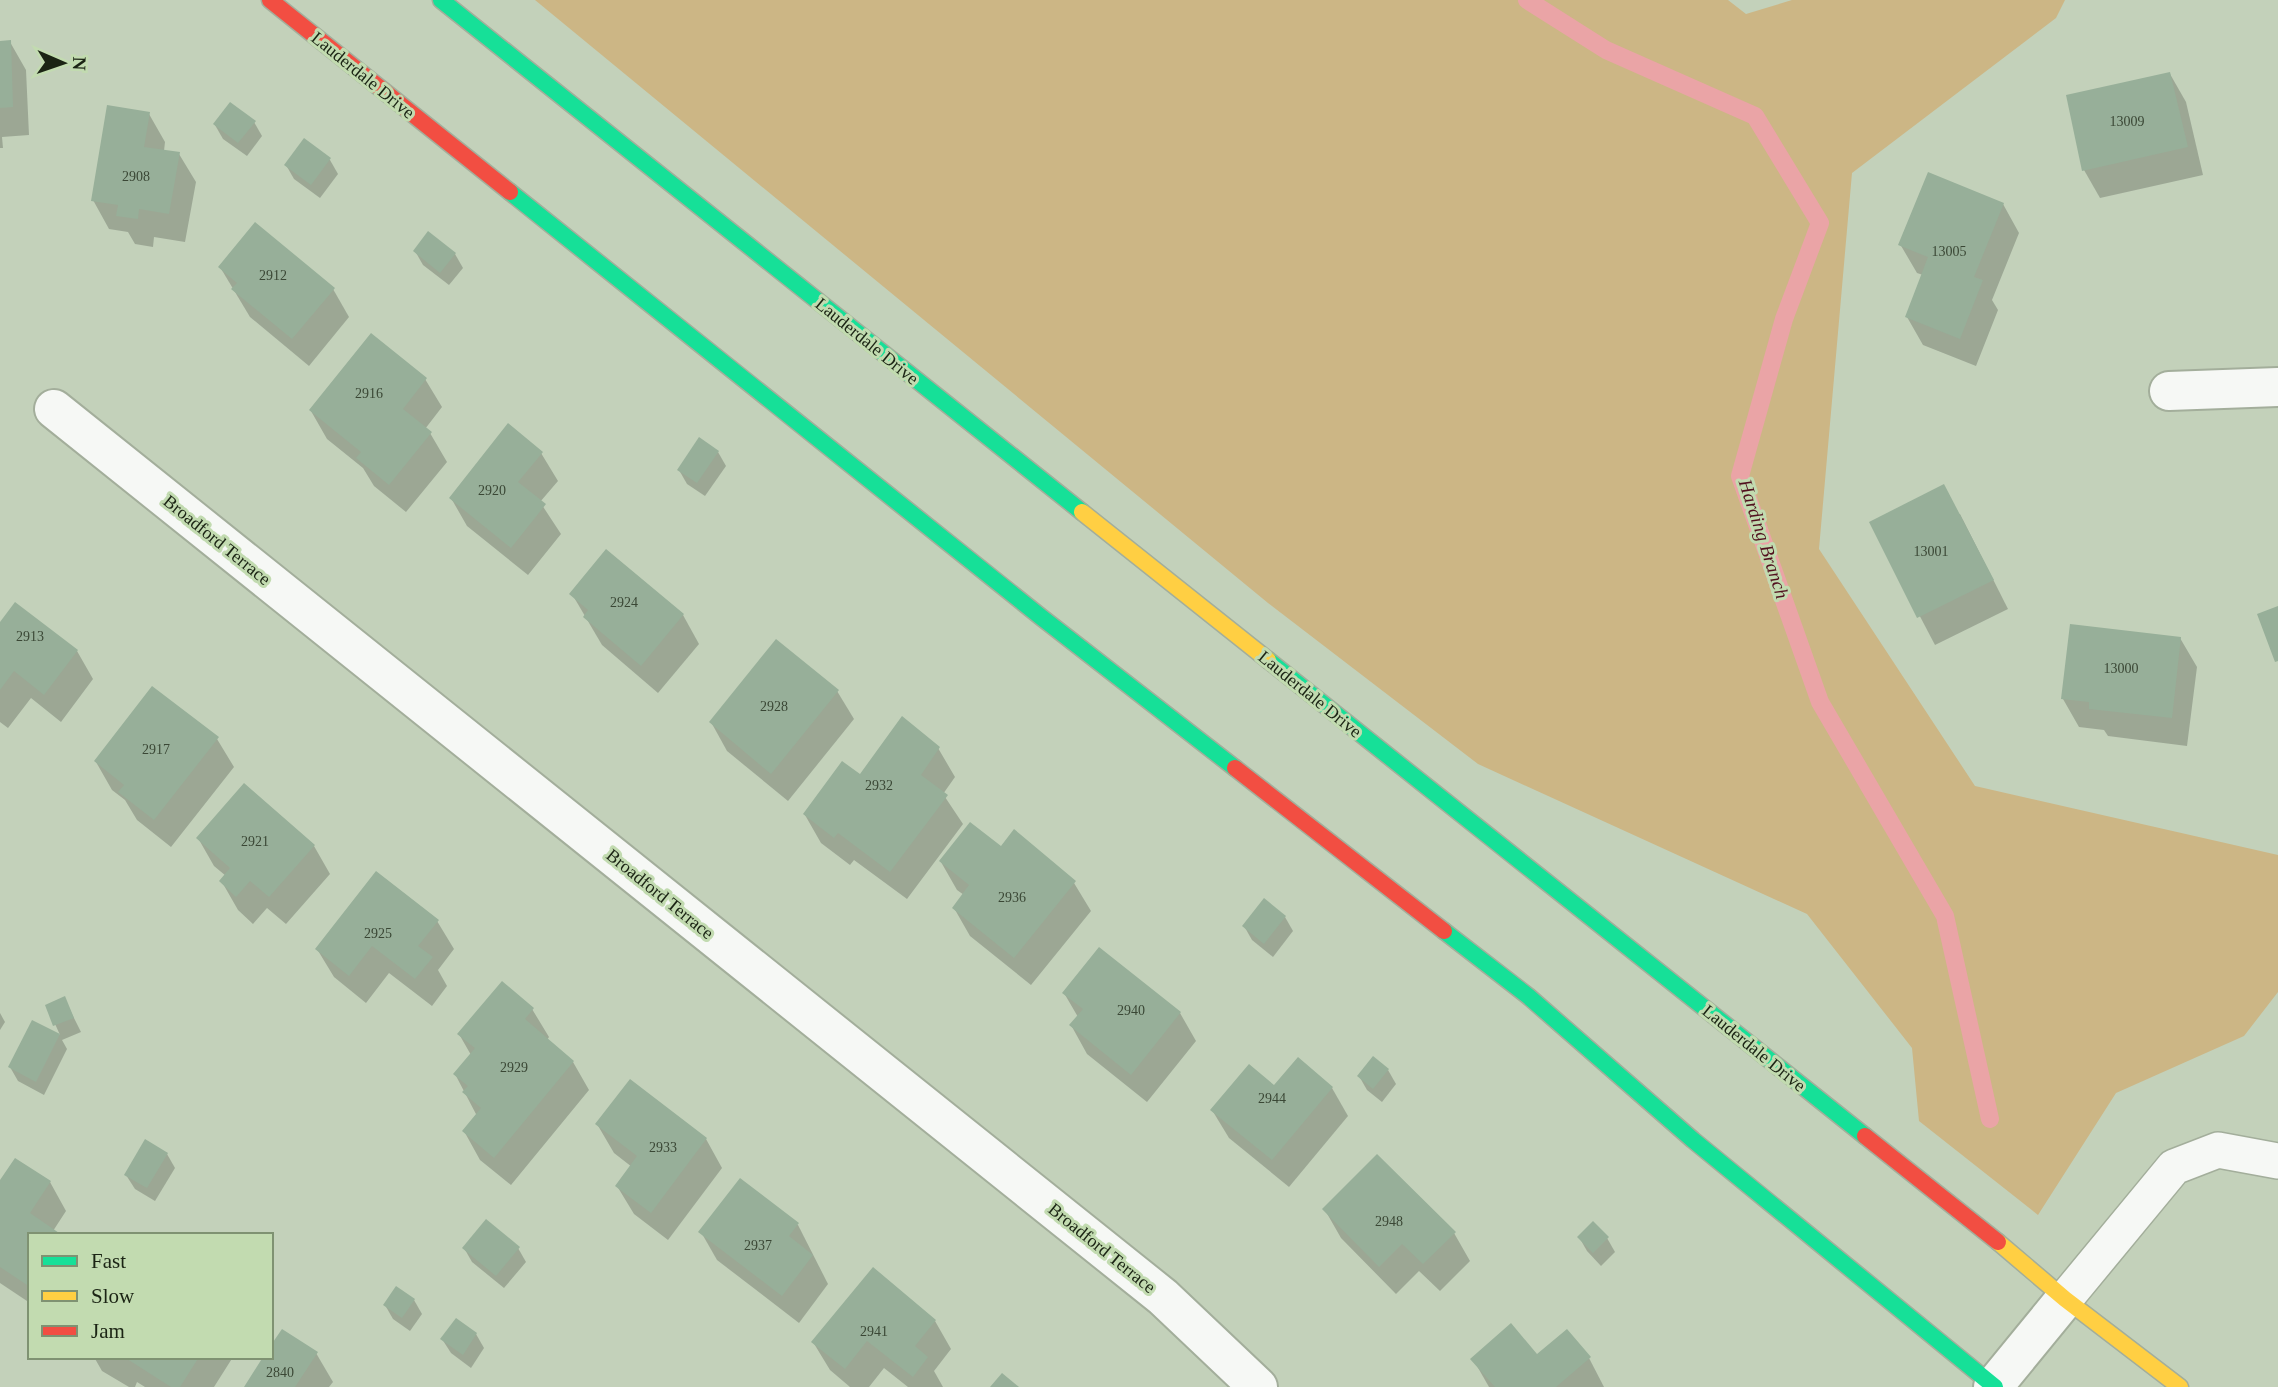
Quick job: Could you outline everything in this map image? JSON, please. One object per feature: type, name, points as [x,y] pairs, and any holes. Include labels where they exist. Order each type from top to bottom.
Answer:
[{"type":"main road","name":"Lauderdale Drive","points":[[270,0],[1030,608],[1528,996],[1693,1140],[1994,1387]]},
{"type":"main road","name":"Lauderdale Drive","points":[[441,0],[2002,1245],[2065,1299],[2180,1387]]},
{"type":"street","points":[[2169,391],[2278,387]]},
{"type":"street","name":"Broadford Terrace","points":[[54,409],[1163,1297],[1258,1387]]},
{"type":"street","points":[[1994,1387],[2065,1299]]},
{"type":"lane","points":[[2065,1299],[2174,1167],[2217,1150],[2272,1151]]},
{"type":"shaded area","points":[[535,0],[1728,0],[1746,14],[1792,0],[2065,0],[2056,18],[1852,173],[1819,549],[1975,786],[2278,855],[2278,992],[2244,1036],[2116,1093],[2038,1215],[1919,1121],[1912,1048],[1807,914],[1478,764],[1268,603]]},
{"type":"building","points":[[11,40],[13,107],[0,108],[0,41]]},
{"type":"building","points":[[2170,72],[2188,147],[2082,171],[2066,95]]},
{"type":"building","points":[[230,102],[256,121],[238,143],[213,124]]},
{"type":"building","points":[[107,105],[150,112],[144,147],[180,152],[169,214],[139,209],[138,219],[116,216],[118,205],[91,201]]},
{"type":"building","points":[[304,138],[331,158],[311,185],[284,165]]},
{"type":"building","points":[[1928,172],[2004,203],[1974,277],[1983,280],[1960,339],[1905,317],[1928,257],[1898,245]]},
{"type":"building","points":[[255,222],[335,288],[292,339],[231,289],[237,283],[218,267]]},
{"type":"building","points":[[428,231],[456,253],[440,273],[413,251]]},
{"type":"building","points":[[371,333],[427,378],[403,409],[432,432],[389,485],[356,458],[361,452],[309,410]]},
{"type":"building","points":[[508,423],[543,452],[518,482],[546,504],[511,548],[449,498]]},
{"type":"building","points":[[699,437],[719,451],[697,483],[677,470]]},
{"type":"building","points":[[1944,484],[1994,580],[1917,618],[1869,522]]},
{"type":"building","points":[[606,549],[684,614],[641,666],[583,617],[588,610],[569,594]]},
{"type":"building","points":[[15,602],[78,650],[44,695],[14,671],[0,690],[0,622]]},
{"type":"building","points":[[2278,606],[2278,661],[2275,662],[2257,614]]},
{"type":"building","points":[[2070,624],[2181,637],[2172,718],[2089,709],[2089,702],[2061,699]]},
{"type":"building","points":[[776,639],[839,690],[771,774],[709,722]]},
{"type":"building","points":[[152,686],[219,737],[154,820],[118,792],[124,785],[94,761]]},
{"type":"building","points":[[902,716],[940,747],[921,775],[948,795],[890,872],[838,833],[834,838],[803,814],[842,761],[860,774]]},
{"type":"building","points":[[244,783],[315,845],[269,897],[250,881],[236,897],[219,881],[230,868],[196,838]]},
{"type":"building","points":[[970,822],[1001,846],[1014,829],[1076,881],[1014,958],[952,908],[969,885],[939,861]]},
{"type":"building","points":[[376,871],[439,920],[418,946],[433,957],[415,979],[372,946],[349,976],[315,949]]},
{"type":"building","points":[[1264,898],[1286,916],[1264,944],[1242,926]]},
{"type":"building","points":[[1099,947],[1181,1012],[1131,1075],[1069,1025],[1083,1009],[1062,993]]},
{"type":"building","points":[[502,981],[534,1008],[525,1019],[574,1061],[494,1158],[462,1131],[481,1108],[462,1092],[468,1086],[453,1074],[475,1048],[457,1034]]},
{"type":"building","points":[[65,996],[74,1018],[53,1026],[45,1005]]},
{"type":"building","points":[[32,1020],[60,1034],[36,1082],[8,1067]]},
{"type":"building","points":[[1373,1056],[1389,1069],[1373,1089],[1357,1076]]},
{"type":"building","points":[[1298,1057],[1333,1087],[1272,1160],[1210,1110],[1249,1064],[1274,1085]]},
{"type":"building","points":[[630,1079],[707,1138],[651,1213],[615,1186],[637,1156],[595,1124]]},
{"type":"building","points":[[145,1139],[168,1153],[147,1188],[124,1175]]},
{"type":"building","points":[[1377,1154],[1456,1232],[1423,1264],[1402,1244],[1379,1267],[1322,1209]]},
{"type":"building","points":[[15,1158],[51,1181],[30,1213],[59,1233],[28,1233],[28,1286],[0,1267],[0,1180]]},
{"type":"building","points":[[740,1178],[799,1223],[789,1236],[813,1255],[782,1296],[698,1232]]},
{"type":"building","points":[[486,1219],[520,1247],[496,1276],[462,1248]]},
{"type":"building","points":[[1593,1221],[1609,1237],[1593,1253],[1577,1237]]},
{"type":"building","points":[[873,1267],[936,1320],[915,1346],[928,1357],[913,1377],[867,1341],[845,1369],[811,1342]]},
{"type":"building","points":[[396,1286],[415,1299],[402,1318],[383,1305]]},
{"type":"building","points":[[456,1318],[477,1333],[463,1355],[440,1339]]},
{"type":"building","points":[[1511,1323],[1537,1354],[1567,1329],[1591,1357],[1556,1387],[1495,1387],[1470,1359]]},
{"type":"building","points":[[282,1329],[318,1352],[295,1387],[244,1387],[262,1359],[273,1359],[273,1342]]},
{"type":"building","points":[[127,1359],[198,1359],[180,1387],[171,1387]]},
{"type":"building","points":[[1002,1373],[1019,1387],[990,1387]]},
{"type":"waterway","name":"Harding Branch","points":[[1527,0],[1606,50],[1755,116],[1820,223],[1784,319],[1740,476],[1820,702],[1945,916],[1990,1119]]},
{"type":"traffic: fast","points":[[441,0],[1082,512]]},
{"type":"traffic: fast","points":[[510,192],[1041,617],[1235,768]]},
{"type":"traffic: fast","points":[[1268,660],[1865,1136]]},
{"type":"traffic: fast","points":[[1444,931],[1528,996],[1693,1140],[1995,1387]]},
{"type":"traffic: slow","points":[[1082,512],[1268,660]]},
{"type":"traffic: slow","points":[[1998,1242],[2065,1299],[2180,1387]]},
{"type":"traffic: jam","points":[[270,0],[510,192]]},
{"type":"traffic: jam","points":[[1235,768],[1444,931]]},
{"type":"traffic: jam","points":[[1865,1136],[1998,1242]]}]
